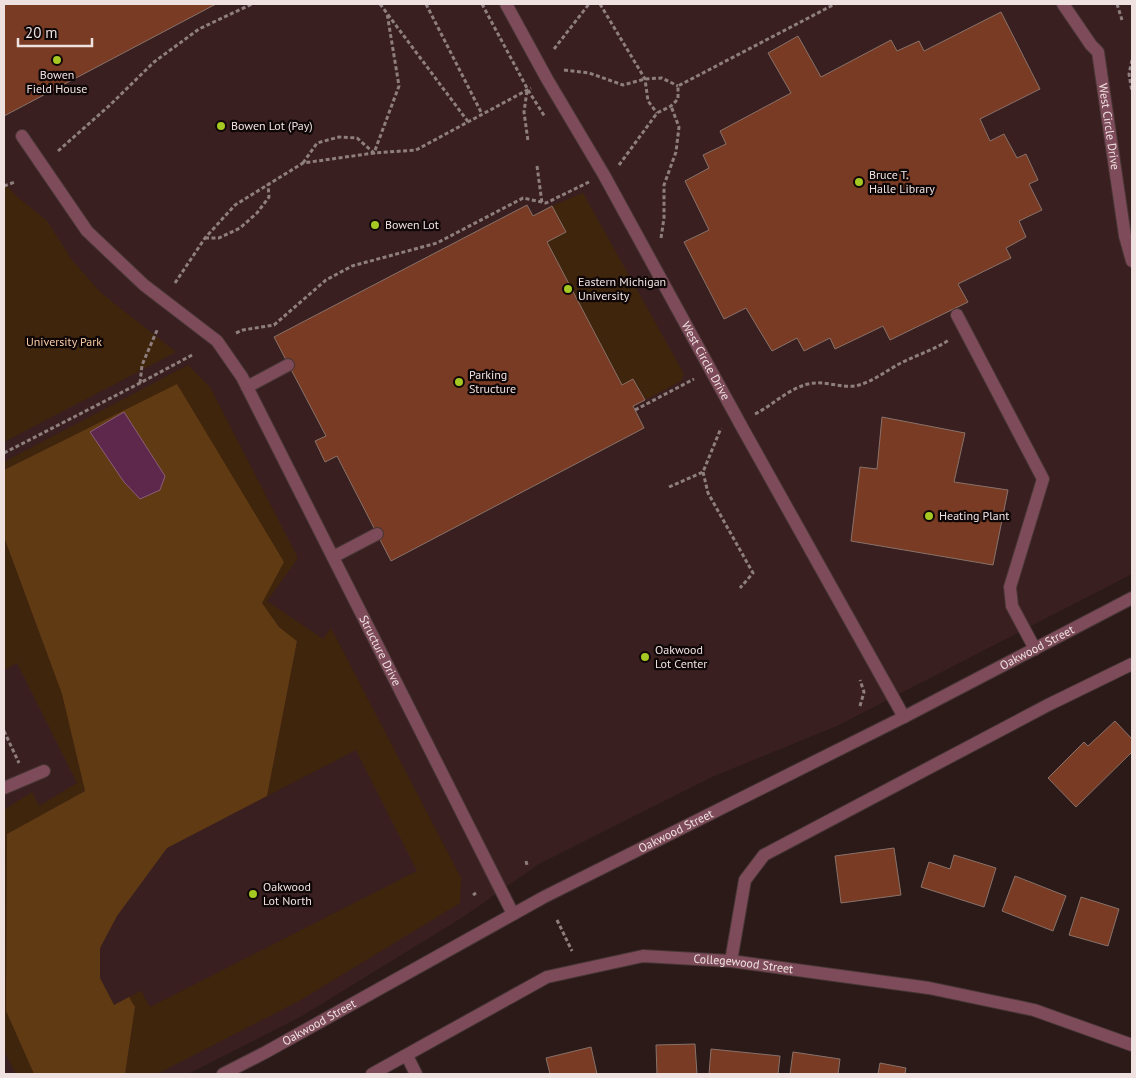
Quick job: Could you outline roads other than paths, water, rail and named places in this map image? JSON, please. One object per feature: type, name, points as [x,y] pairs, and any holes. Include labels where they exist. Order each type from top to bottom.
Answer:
[{"type":"street","name":"West Circle Drive","points":[[506,4],[547,79],[608,183],[904,717]]},
{"type":"street","name":"West Circle Drive","points":[[1063,4],[1091,45],[1098,52],[1124,236],[1132,261]]},
{"type":"street","name":"Structure Drive","points":[[22,136],[87,231],[144,285],[217,341],[242,377],[513,914]]},
{"type":"street","points":[[956,315],[1043,479],[1010,587],[1012,606],[1035,649]]},
{"type":"street","points":[[247,387],[288,364]]},
{"type":"street","points":[[333,557],[377,534]]},
{"type":"street","name":"Oakwood Street","points":[[223,1074],[544,897],[904,717],[1132,598]]},
{"type":"street","points":[[731,961],[746,880],[764,854],[1048,705],[1132,664]]},
{"type":"street","points":[[4,788],[44,771]]},
{"type":"street","name":"Collegewood Street","points":[[372,1074],[408,1056],[547,977],[643,956],[731,961],[929,988],[1034,1010],[1132,1044]]},
{"type":"street","points":[[408,1056],[416,1074]]},
{"type":"place","name":"Bowen Field House","points":[[57,60]]},
{"type":"place","name":"Bowen Lot (Pay)","points":[[221,126]]},
{"type":"place","name":"Bruce T. Halle Library","points":[[859,182]]},
{"type":"place","name":"Bowen Lot","points":[[375,225]]},
{"type":"place","name":"Eastern Michigan University","points":[[568,289]]},
{"type":"place","name":"Parking Structure","points":[[459,382]]},
{"type":"place","name":"Heating Plant","points":[[929,516]]},
{"type":"place","name":"Oakwood Lot Center","points":[[645,657]]},
{"type":"place","name":"Oakwood Lot North","points":[[253,894]]},
{"type":"park label","name":"University Park","points":[[64,342]]}]
